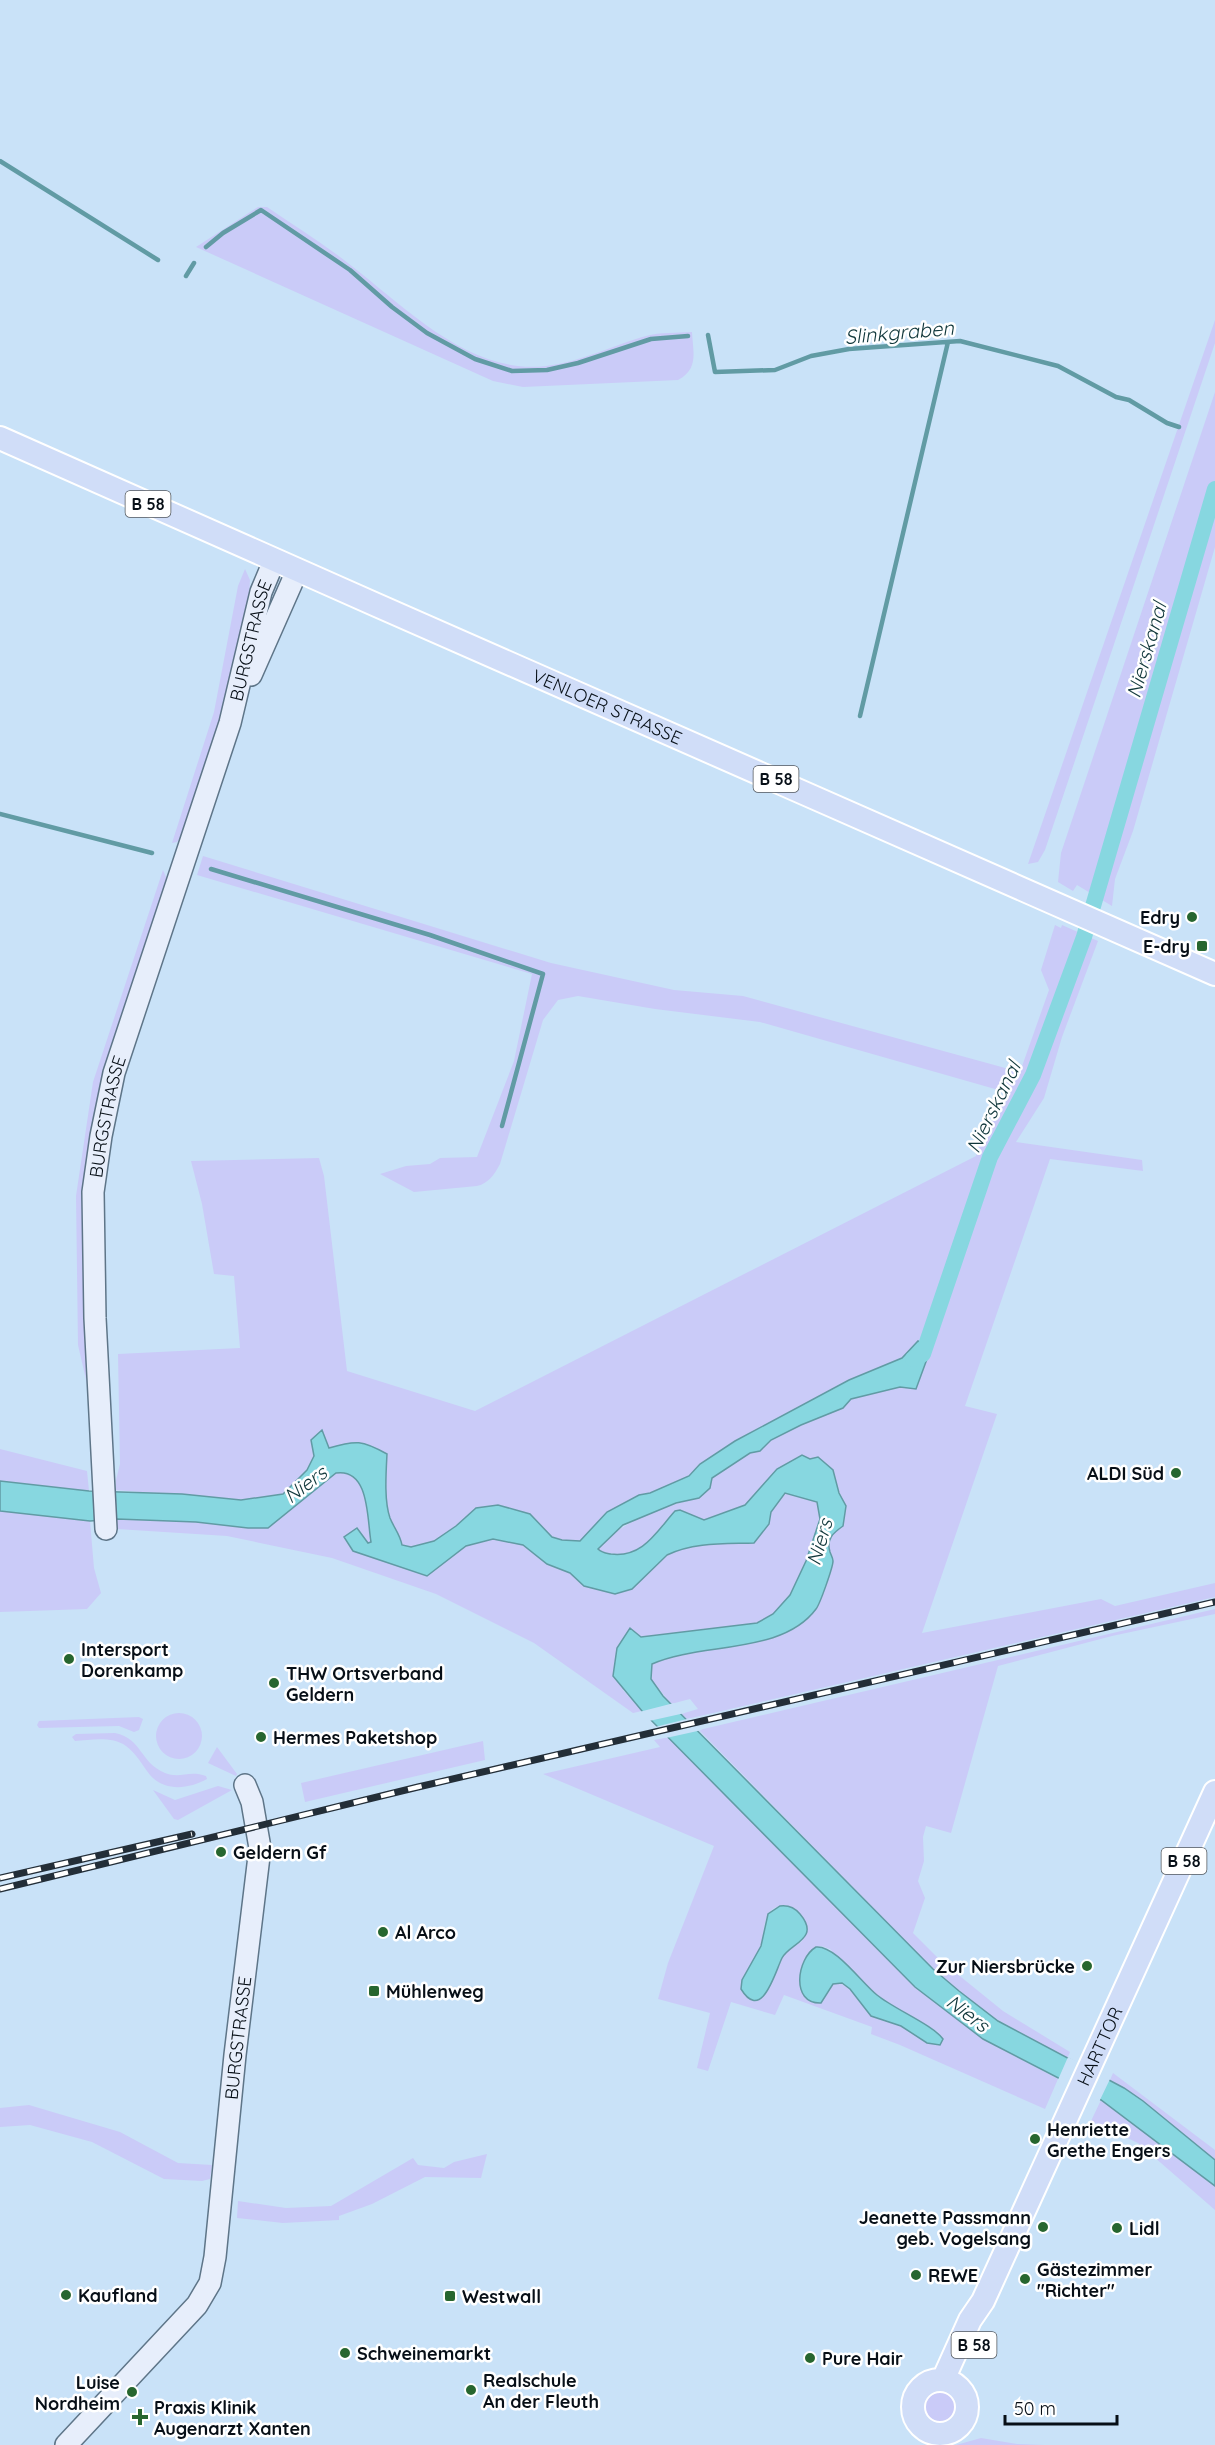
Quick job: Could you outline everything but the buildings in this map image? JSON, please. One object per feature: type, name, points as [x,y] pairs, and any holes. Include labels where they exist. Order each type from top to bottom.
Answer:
[{"type":"main road","name":"VENLOER STRASSE","points":[[0,438],[274,561],[1108,925],[1215,974]]},
{"type":"main road","name":"HARTTOR","points":[[951,2384],[970,2320],[983,2301],[1215,1792]]},
{"type":"main road","points":[[927,2383],[951,2384],[966,2401],[964,2418],[950,2432],[925,2437],[914,2410],[917,2393],[927,2383]]},
{"type":"street","name":"BURGSTRASSE","points":[[106,1530],[95,1318],[93,1192],[101,1136],[114,1073],[230,723],[261,592],[274,561]]},
{"type":"street","name":"BURGSTRASSE","points":[[230,723],[297,571]]},
{"type":"street","name":"BURGSTRASSE","points":[[66,2445],[197,2306],[206,2291],[215,2257],[260,1848],[252,1802],[245,1785]]},
{"type":"shaded area","points":[[258,207],[267,207],[322,244],[442,336],[466,350],[492,360],[518,366],[546,366],[572,361],[651,335],[692,332],[694,353],[692,365],[685,376],[678,380],[523,387],[493,381],[196,247]]},
{"type":"shaded area","points":[[1215,320],[1215,343],[1045,850],[1038,862],[1028,864]]},
{"type":"shaded area","points":[[1215,392],[1215,547],[1133,831],[1115,879],[1112,906],[1077,885],[1073,891],[1058,882],[1061,853]]},
{"type":"shaded area","points":[[245,569],[250,580],[249,596],[222,717],[183,833],[177,842],[172,843],[214,712],[238,586]]},
{"type":"shaded area","points":[[203,856],[551,963],[674,990],[743,996],[1020,1072],[1049,990],[1041,970],[1055,925],[1061,928],[1062,925],[1098,941],[1062,1037],[1044,1098],[1016,1142],[1142,1160],[1143,1171],[1050,1159],[965,1406],[997,1414],[922,1633],[1101,1599],[1115,1606],[1215,1583],[1215,1597],[687,1719],[681,1714],[698,1709],[690,1699],[671,1704],[651,1679],[652,1664],[671,1655],[771,1639],[833,1561],[829,1541],[833,1534],[843,1526],[846,1506],[839,1494],[833,1470],[802,1455],[777,1469],[745,1505],[703,1520],[680,1510],[637,1552],[623,1555],[601,1552],[598,1549],[631,1522],[671,1505],[699,1498],[712,1478],[750,1453],[760,1451],[771,1440],[843,1408],[851,1399],[900,1387],[902,1358],[849,1380],[735,1441],[700,1465],[689,1476],[650,1493],[639,1495],[607,1512],[580,1541],[552,1537],[530,1514],[498,1505],[476,1508],[434,1541],[411,1547],[402,1545],[388,1511],[387,1454],[314,1456],[307,1470],[283,1494],[241,1500],[116,1490],[120,1464],[118,1354],[240,1348],[234,1276],[214,1274],[202,1204],[191,1161],[319,1158],[324,1176],[347,1371],[475,1411],[976,1156],[982,1138],[1009,1093],[760,1022],[655,1009],[578,996],[558,1000],[543,1020],[500,1164],[491,1178],[477,1186],[414,1192],[380,1174],[406,1166],[430,1164],[440,1158],[477,1157],[514,1061],[532,974],[197,875]]},
{"type":"shaded area","points":[[163,870],[166,886],[100,1083],[84,1192],[89,1384],[87,1384],[78,1345],[76,1196],[93,1082]]},
{"type":"shaded area","points":[[0,1449],[87,1471],[89,1491],[0,1481]]},
{"type":"shaded area","points":[[343,1472],[358,1480],[365,1494],[371,1542],[368,1543],[357,1529],[344,1537],[427,1576],[466,1546],[493,1539],[523,1545],[547,1564],[570,1573],[584,1586],[632,1589],[667,1555],[677,1551],[710,1544],[754,1543],[769,1524],[771,1512],[785,1492],[817,1502],[820,1519],[806,1561],[790,1595],[773,1614],[758,1623],[640,1637],[630,1629],[623,1690],[642,1711],[633,1713],[534,1643],[436,1594],[332,1558],[227,1536],[117,1529],[117,1519],[268,1528],[336,1473]]},
{"type":"shaded area","points":[[0,1511],[90,1521],[94,1568],[101,1593],[87,1609],[0,1612]]},
{"type":"shaded area","points":[[1215,1609],[1215,1614],[1112,1636],[998,1666],[951,1833],[926,1826],[923,1837],[924,1861],[918,1881],[925,1898],[913,1933],[940,1960],[1003,2011],[1070,2052],[1067,2059],[986,2013],[933,1969],[699,1730]]},
{"type":"shaded area","points":[[184,1713],[196,1719],[201,1727],[201,1745],[196,1753],[188,1758],[174,1759],[166,1756],[159,1749],[156,1731],[159,1723],[166,1716]]},
{"type":"shaded area","points":[[139,1717],[143,1719],[139,1730],[134,1732],[119,1726],[39,1728],[37,1725],[39,1721]]},
{"type":"shaded area","points":[[115,1733],[131,1740],[150,1763],[165,1773],[170,1775],[200,1774],[206,1776],[207,1779],[185,1787],[163,1784],[150,1775],[126,1746],[101,1739],[75,1741],[72,1737],[76,1734]]},
{"type":"shaded area","points":[[670,1737],[915,1987],[983,2039],[1058,2079],[1045,2109],[871,2034],[872,2027],[784,1995],[775,2015],[731,2002],[708,2071],[697,2068],[710,2013],[658,1999],[668,1963],[714,1846],[543,1774],[660,1747],[654,1740]],"holes":[[[784,1905],[794,1909],[801,1916],[806,1935],[801,1942],[786,1952],[766,1994],[761,1998],[742,1980],[761,1946],[768,1915],[771,1910]],[[821,1946],[830,1949],[855,1976],[888,2004],[938,2032],[922,2040],[901,2026],[871,2016],[850,1989],[838,1982],[833,1984],[829,1992],[818,2003],[809,2000],[800,1985],[800,1975],[807,1957]]]},
{"type":"shaded area","points":[[483,1741],[485,1760],[305,1802],[301,1783]]},
{"type":"shaded area","points":[[217,1747],[237,1774],[236,1776],[208,1763]]},
{"type":"shaded area","points":[[218,1786],[232,1790],[178,1820],[174,1819],[153,1790],[175,1800]]},
{"type":"shaded area","points":[[1113,2073],[1215,2150],[1215,2160],[1143,2101],[1110,2080]]},
{"type":"shaded area","points":[[1101,2100],[1215,2186],[1215,2210],[1138,2143],[1091,2121]]},
{"type":"shaded area","points":[[29,2105],[120,2132],[178,2163],[212,2165],[210,2179],[202,2181],[164,2179],[92,2142],[30,2125],[0,2127],[0,2108]]},
{"type":"shaded area","points":[[487,2154],[481,2178],[425,2177],[372,2204],[339,2216],[339,2220],[283,2223],[237,2218],[238,2201],[286,2208],[331,2206],[413,2158],[418,2165],[444,2168],[454,2162]]},
{"type":"shaded area","points":[[939,2389],[951,2394],[956,2406],[951,2418],[939,2423],[927,2418],[922,2406],[927,2394]]},
{"type":"shaded area","points":[[981,2438],[1017,2444],[1044,2445],[956,2445]]},
{"type":"water","name":"Niers","points":[[918,1341],[931,1348],[916,1389],[900,1387],[851,1399],[843,1408],[801,1425],[771,1440],[760,1451],[750,1453],[712,1478],[710,1488],[699,1498],[676,1503],[623,1525],[598,1549],[611,1554],[632,1552],[648,1542],[675,1511],[680,1510],[704,1520],[745,1505],[777,1469],[802,1455],[810,1459],[818,1457],[833,1470],[839,1493],[846,1506],[843,1526],[833,1534],[830,1540],[832,1565],[816,1609],[801,1624],[783,1634],[740,1646],[672,1657],[652,1664],[651,1679],[663,1696],[933,1969],[998,2021],[1124,2088],[1143,2101],[1215,2160],[1215,2186],[1101,2100],[983,2039],[915,1987],[642,1711],[613,1676],[617,1648],[630,1628],[641,1637],[757,1623],[773,1614],[790,1595],[806,1561],[820,1519],[817,1502],[785,1493],[771,1512],[769,1524],[754,1543],[710,1544],[677,1551],[667,1555],[632,1589],[615,1594],[584,1586],[570,1573],[547,1564],[523,1545],[493,1539],[466,1546],[427,1576],[353,1551],[344,1537],[357,1528],[368,1543],[371,1542],[365,1497],[355,1479],[347,1474],[336,1473],[268,1528],[196,1522],[117,1519],[90,1521],[0,1511],[0,1481],[89,1491],[182,1494],[241,1500],[283,1494],[307,1470],[314,1456],[311,1440],[322,1430],[329,1448],[359,1443],[387,1454],[388,1511],[402,1545],[411,1547],[434,1541],[476,1508],[498,1505],[530,1514],[552,1537],[580,1541],[607,1512],[639,1495],[650,1493],[689,1476],[700,1464],[735,1441],[849,1380],[902,1358]]},
{"type":"water","points":[[780,1906],[789,1907],[798,1912],[806,1922],[806,1935],[782,1958],[767,1991],[761,1998],[755,2000],[749,1998],[741,1989],[742,1980],[761,1946],[768,1914]]},
{"type":"water","points":[[816,1947],[831,1952],[848,1965],[877,1995],[938,2034],[943,2039],[940,2045],[927,2043],[901,2026],[871,2016],[850,1989],[842,1983],[833,1984],[821,2003],[811,2001],[804,1996],[801,1989],[801,1970],[809,1953]]},
{"type":"pier","points":[[674,1703],[685,1713],[649,1721],[639,1712]]},
{"type":"pier","points":[[691,1718],[702,1730],[666,1738],[655,1727]]},
{"type":"pier","points":[[1068,2057],[1111,2077],[1099,2102],[1057,2082]]},
{"type":"waterway","points":[[0,161],[158,260]]},
{"type":"waterway","points":[[206,247],[223,233],[261,210],[350,270],[392,307],[427,333],[475,359],[512,371],[547,370],[578,363],[651,339],[688,336]]},
{"type":"waterway","points":[[186,276],[194,263]]},
{"type":"waterway","name":"Slinkgraben","points":[[708,335],[715,372],[775,370],[811,356],[849,349],[960,341],[1058,366],[1116,397],[1129,400],[1167,423],[1179,427]]},
{"type":"waterway","points":[[860,716],[948,342]]},
{"type":"waterway","name":"Nierskanal","points":[[913,1359],[923,1354],[990,1157],[1033,1075],[1084,937],[1215,489]]},
{"type":"waterway","points":[[0,814],[152,853]]},
{"type":"waterway","points":[[211,869],[430,935],[543,974],[502,1126]]},
{"type":"railway","points":[[0,1889],[418,1787],[1215,1602]]},
{"type":"railway","points":[[0,1878],[192,1834]]},
{"type":"place","name":"Edry","points":[[1192,917]]},
{"type":"place","name":"E-dry","points":[[1202,946]]},
{"type":"place","name":"ALDI Süd","points":[[1176,1473]]},
{"type":"place","name":"Intersport Dorenkamp","points":[[69,1659]]},
{"type":"place","name":"THW Ortsverband Geldern","points":[[274,1683]]},
{"type":"place","name":"Hermes Paketshop","points":[[261,1737]]},
{"type":"place","name":"Geldern Gf","points":[[221,1852]]},
{"type":"place","name":"Al Arco","points":[[383,1932]]},
{"type":"place","name":"Zur Niersbrücke","points":[[1087,1966]]},
{"type":"place","name":"Mühlenweg","points":[[374,1991]]},
{"type":"place","name":"Henriette Grethe Engers","points":[[1035,2139]]},
{"type":"place","name":"Jeanette Passmann geb. Vogelsang","points":[[1043,2227]]},
{"type":"place","name":"Lidl","points":[[1117,2228]]},
{"type":"place","name":"REWE","points":[[916,2275]]},
{"type":"place","name":"Gästezimmer \"Richter\"","points":[[1025,2279]]},
{"type":"place","name":"Kaufland","points":[[66,2295]]},
{"type":"place","name":"Westwall","points":[[450,2296]]},
{"type":"place","name":"Schweinemarkt","points":[[345,2353]]},
{"type":"place","name":"Pure Hair","points":[[810,2358]]},
{"type":"place","name":"Realschule An der Fleuth","points":[[471,2390]]},
{"type":"place","name":"Luise Nordheim","points":[[132,2392]]},
{"type":"place","name":"Praxis Klinik Augenarzt Xanten","points":[[140,2417]]}]
